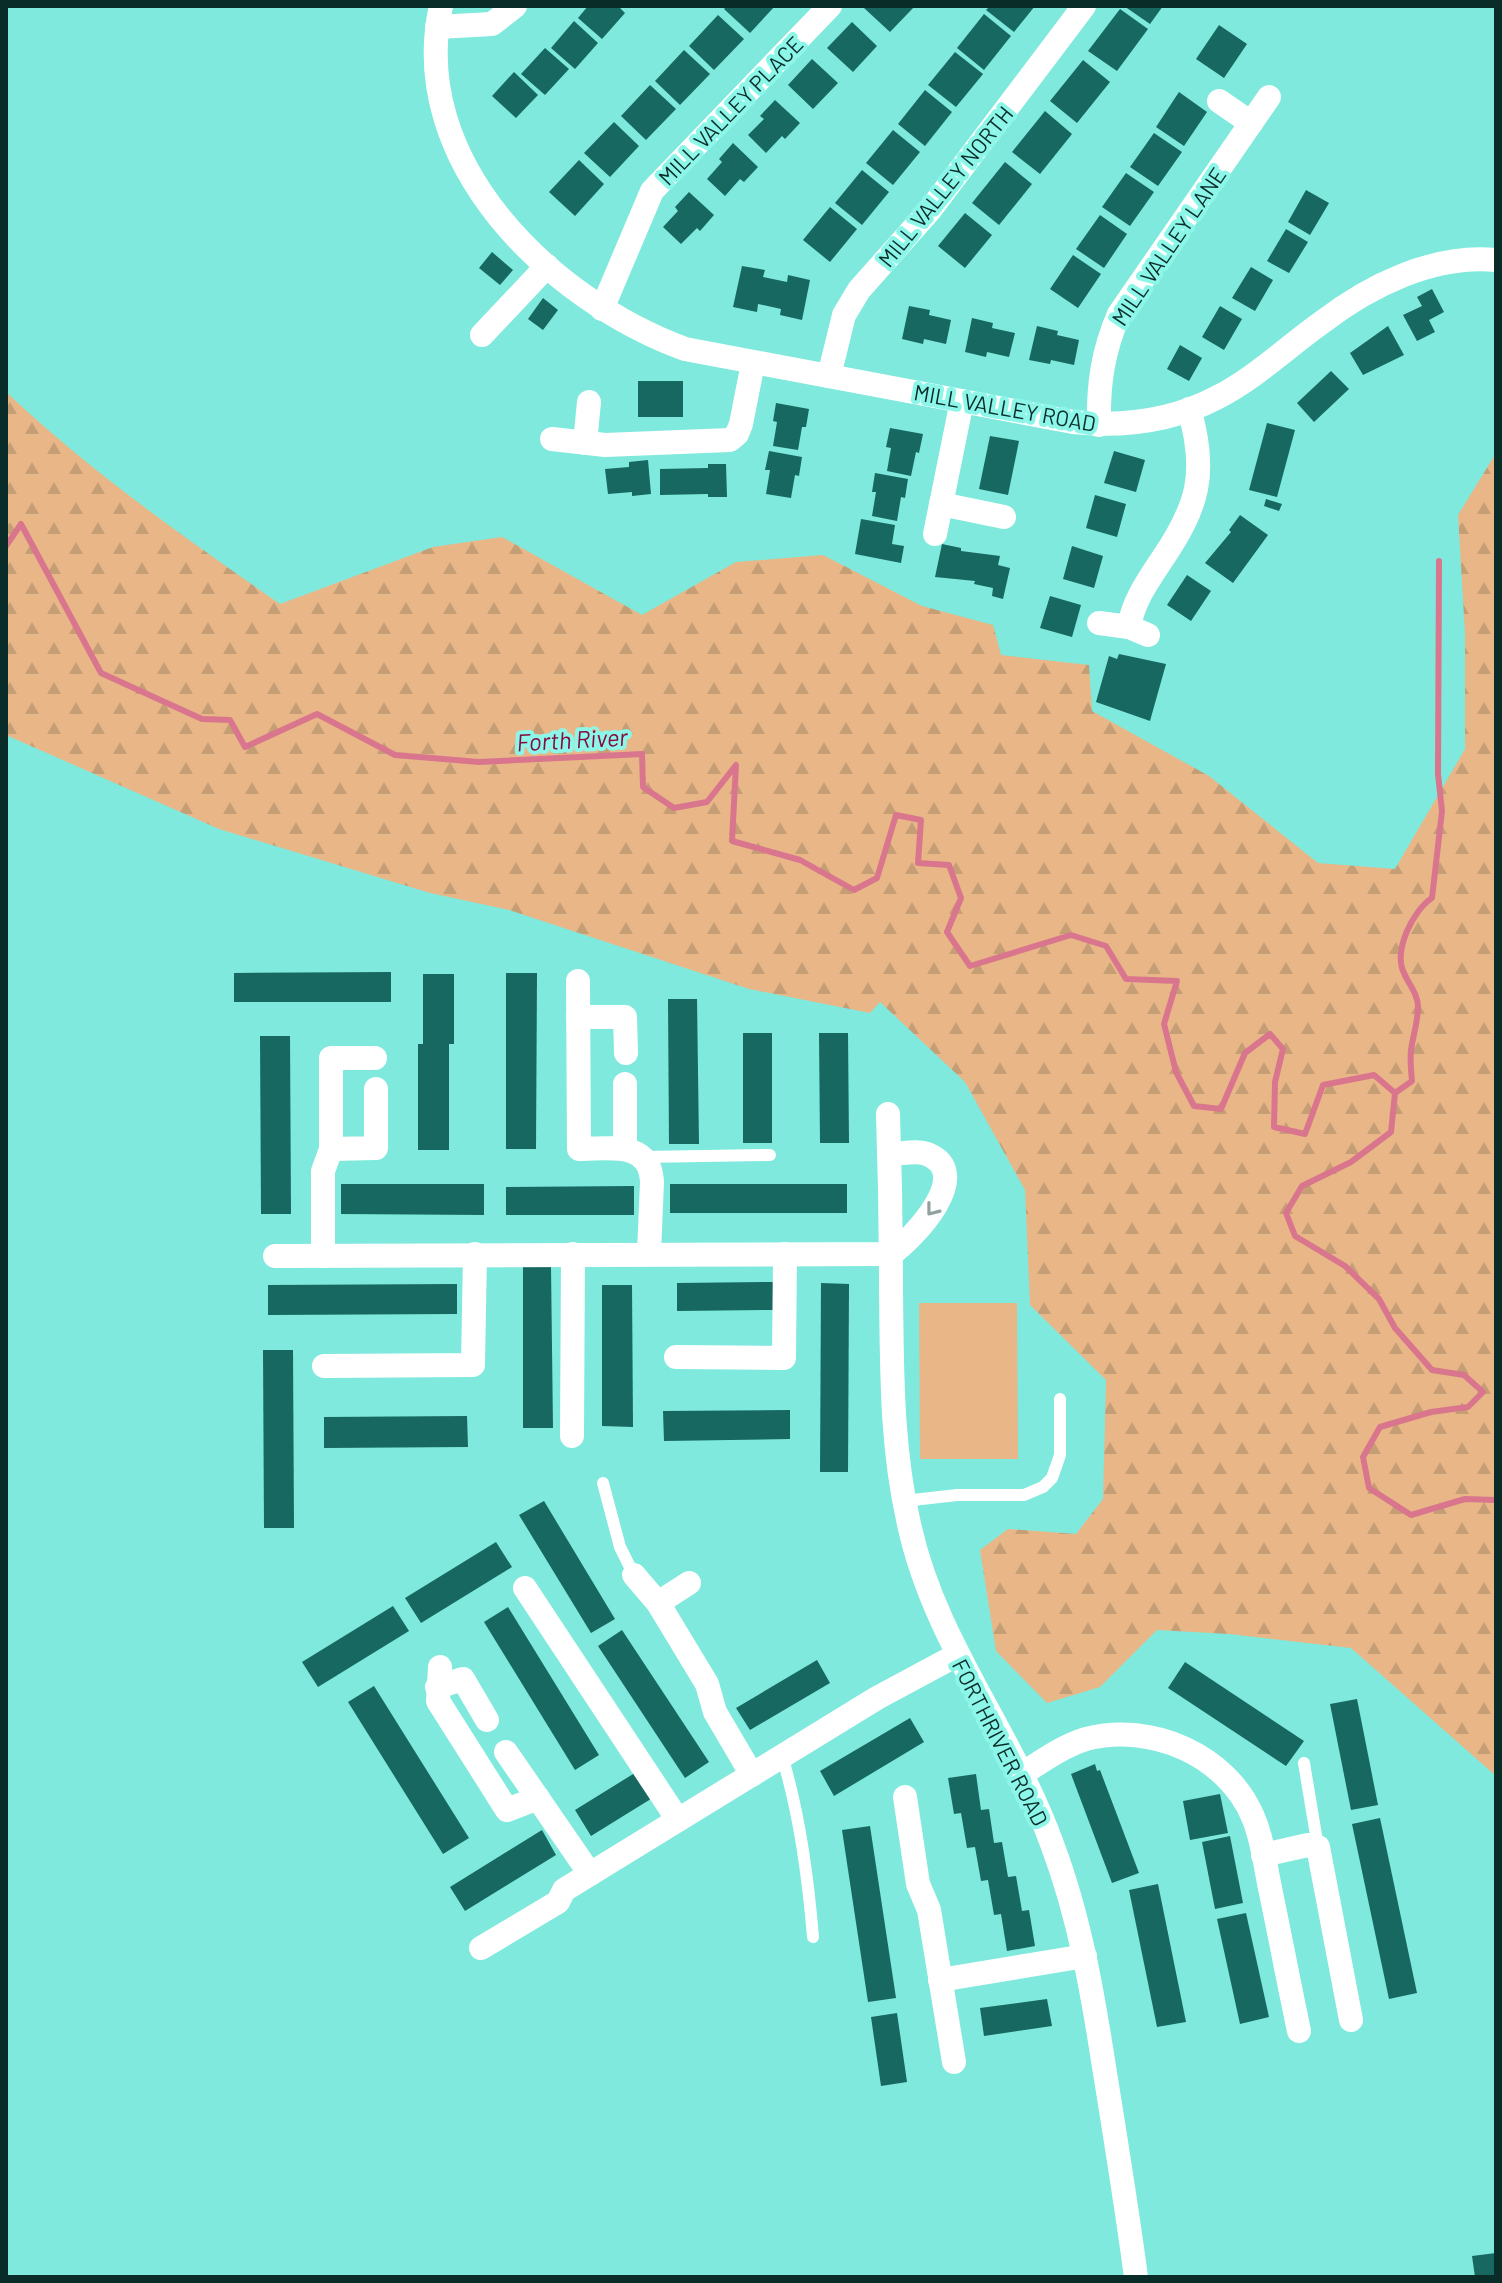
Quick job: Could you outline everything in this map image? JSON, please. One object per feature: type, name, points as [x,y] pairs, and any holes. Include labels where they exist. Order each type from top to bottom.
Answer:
[{"type":"street","name":"MILL VALLEY ROAD","points":[[515,6],[492,24],[439,17],[436,73],[449,131],[471,177],[505,227],[547,266],[602,309],[653,337],[685,349],[1099,425],[1130,423],[1189,409],[1229,390],[1265,367],[1322,321],[1389,281],[1447,263],[1496,260]]},
{"type":"street","name":"MILL VALLEY PLACE","points":[[602,309],[652,191],[830,6]]},
{"type":"street","name":"MILL VALLEY NORTH","points":[[829,376],[844,315],[859,290],[930,210],[1084,6]]},
{"type":"street","name":"MILL VALLEY LANE","points":[[1099,425],[1101,366],[1119,314],[1269,97]]},
{"type":"street","points":[[1219,101],[1251,123]]},
{"type":"street","points":[[482,335],[547,266]]},
{"type":"street","points":[[552,439],[605,445],[730,440],[741,424],[753,363]]},
{"type":"street","points":[[935,534],[962,401]]},
{"type":"street","points":[[585,443],[589,402]]},
{"type":"street","points":[[1099,623],[1138,631],[1132,611],[1177,538],[1195,498],[1200,464],[1198,440],[1189,409]]},
{"type":"street","points":[[941,504],[1004,517]]},
{"type":"street","points":[[578,981],[579,1149],[633,1153]]},
{"type":"street","points":[[578,1017],[625,1017],[626,1053]]},
{"type":"street","points":[[323,1256],[323,1171],[331,1149],[331,1058],[375,1058]]},
{"type":"street","points":[[625,1084],[633,1153],[651,1172],[649,1253]]},
{"type":"street","points":[[331,1149],[376,1148],[376,1089]]},
{"type":"street","name":"FORTHRIVER ROAD","points":[[888,1114],[893,1420],[904,1501],[929,1593],[957,1655],[1022,1774],[1066,1884],[1085,1956],[1136,2277]]},
{"type":"street","points":[[275,1256],[891,1254],[905,1244],[944,1194],[946,1182],[944,1170],[926,1153],[889,1154]]},
{"type":"street","points":[[324,1366],[473,1365],[475,1254]]},
{"type":"street","points":[[572,1436],[573,1254]]},
{"type":"street","points":[[676,1357],[784,1358],[785,1254]]},
{"type":"street","points":[[634,1575],[658,1603],[707,1684],[715,1712],[752,1775]]},
{"type":"street","points":[[658,1603],[689,1583]]},
{"type":"street","points":[[525,1588],[678,1820]]},
{"type":"street","points":[[481,1948],[558,1902],[564,1890],[877,1698],[957,1655]]},
{"type":"street","points":[[487,1720],[463,1679],[438,1677],[438,1701],[507,1810],[538,1798]]},
{"type":"street","points":[[1022,1774],[1086,1739],[1117,1735],[1140,1736],[1175,1744],[1210,1763],[1241,1794],[1259,1832],[1299,2031]]},
{"type":"street","points":[[506,1752],[590,1874]]},
{"type":"street","points":[[905,1797],[918,1884],[929,1910],[954,2062]]},
{"type":"street","points":[[1263,1855],[1308,1845],[1318,1847],[1351,2020]]},
{"type":"street","points":[[940,1980],[1085,1956]]},
{"type":"lane","points":[[633,1153],[770,1155]]},
{"type":"lane","points":[[904,1501],[957,1495],[1024,1495],[1043,1487],[1052,1478],[1060,1455],[1060,1399]]},
{"type":"lane","points":[[603,1483],[620,1547],[634,1575]]},
{"type":"lane","points":[[782,1756],[796,1806],[810,1891],[813,1937]]},
{"type":"lane","points":[[1304,1763],[1318,1847]]},
{"type":"green space","points":[[6,392],[105,477],[280,604],[433,547],[502,537],[642,615],[736,562],[823,555],[922,606],[993,625],[1001,655],[1089,665],[1092,711],[1209,776],[1318,863],[1395,869],[1465,749],[1465,634],[1458,515],[1496,453],[1496,1776],[1351,1648],[1229,1634],[1157,1630],[1100,1687],[1047,1703],[996,1651],[980,1550],[1008,1529],[1076,1534],[1103,1499],[1106,1380],[1030,1305],[1025,1190],[965,1082],[880,1002],[870,1013],[749,989],[509,910],[430,893],[219,829],[6,735]]},
{"type":"green space","points":[[919,1303],[1017,1303],[1018,1459],[920,1459]]},
{"type":"building","points":[[588,6],[618,6],[625,13],[602,39],[578,18]]},
{"type":"building","points":[[727,6],[775,6],[750,33],[724,9]]},
{"type":"building","points":[[915,6],[890,32],[864,8]]},
{"type":"building","points":[[990,6],[1035,6],[1014,32],[986,10]]},
{"type":"building","points":[[1124,6],[1163,6],[1150,24]]},
{"type":"building","points":[[1120,9],[1148,29],[1117,71],[1088,51]]},
{"type":"building","points":[[984,14],[1011,36],[984,70],[957,48]]},
{"type":"building","points":[[718,15],[744,39],[714,70],[689,46]]},
{"type":"building","points":[[574,21],[598,43],[575,69],[551,48]]},
{"type":"building","points":[[852,22],[877,46],[853,72],[827,48]]},
{"type":"building","points":[[1219,25],[1247,44],[1224,78],[1196,59]]},
{"type":"building","points":[[545,48],[569,69],[545,95],[521,74]]},
{"type":"building","points":[[684,50],[710,74],[680,105],[655,81]]},
{"type":"building","points":[[955,52],[983,74],[956,107],[928,85]]},
{"type":"building","points":[[812,59],[838,83],[813,109],[788,85]]},
{"type":"building","points":[[1083,60],[1110,82],[1077,123],[1050,101]]},
{"type":"building","points":[[514,72],[538,95],[516,118],[492,96]]},
{"type":"building","points":[[650,85],[676,109],[646,140],[621,116]]},
{"type":"building","points":[[925,90],[952,112],[925,146],[898,124]]},
{"type":"building","points":[[1179,92],[1207,112],[1184,146],[1156,127]]},
{"type":"building","points":[[775,100],[800,123],[766,153],[748,135],[764,119],[760,116]]},
{"type":"building","points":[[1045,111],[1072,134],[1040,174],[1012,152]]},
{"type":"building","points":[[614,122],[639,146],[610,177],[584,153]]},
{"type":"building","points":[[893,130],[920,152],[893,185],[866,163]]},
{"type":"building","points":[[1154,133],[1182,152],[1158,186],[1130,167]]},
{"type":"building","points":[[733,143],[758,167],[744,182],[740,179],[725,196],[707,179]]},
{"type":"building","points":[[579,160],[604,184],[575,216],[549,192]]},
{"type":"building","points":[[1005,162],[1032,184],[999,225],[972,203]]},
{"type":"building","points":[[862,170],[889,192],[862,225],[835,203]]},
{"type":"building","points":[[1126,173],[1154,192],[1130,226],[1102,207]]},
{"type":"building","points":[[1306,190],[1329,203],[1310,235],[1288,222]]},
{"type":"building","points":[[689,192],[714,215],[700,231],[697,228],[681,244],[663,227],[678,211],[675,207]]},
{"type":"building","points":[[830,207],[857,229],[830,262],[803,240]]},
{"type":"building","points":[[965,213],[992,235],[965,268],[938,246]]},
{"type":"building","points":[[1100,215],[1127,234],[1104,268],[1076,249]]},
{"type":"building","points":[[1286,229],[1308,242],[1289,273],[1267,261]]},
{"type":"building","points":[[492,252],[513,270],[500,285],[479,268]]},
{"type":"building","points":[[1073,255],[1101,274],[1078,308],[1050,289]]},
{"type":"building","points":[[742,266],[765,270],[763,277],[787,282],[788,275],[810,280],[802,320],[780,315],[781,309],[758,304],[757,312],[733,307]]},
{"type":"building","points":[[1251,267],[1273,280],[1255,311],[1232,298]]},
{"type":"building","points":[[1432,289],[1444,312],[1429,320],[1435,332],[1417,341],[1403,315],[1422,306],[1417,297]]},
{"type":"building","points":[[543,298],[558,310],[543,330],[528,319]]},
{"type":"building","points":[[909,306],[930,310],[929,315],[951,320],[946,344],[924,339],[923,344],[902,339]]},
{"type":"building","points":[[1220,306],[1242,319],[1224,350],[1202,337]]},
{"type":"building","points":[[972,318],[993,323],[992,328],[1015,333],[1009,357],[987,352],[986,357],[965,352]]},
{"type":"building","points":[[1037,326],[1079,340],[1074,365],[1051,360],[1050,364],[1029,360]]},
{"type":"building","points":[[1388,326],[1404,355],[1363,375],[1350,353]]},
{"type":"building","points":[[1180,345],[1202,358],[1189,381],[1167,369]]},
{"type":"building","points":[[1331,371],[1349,389],[1314,422],[1297,403]]},
{"type":"building","points":[[638,381],[683,381],[683,417],[638,417]]},
{"type":"building","points":[[776,403],[809,409],[798,450],[773,446]]},
{"type":"building","points":[[1267,423],[1295,430],[1277,497],[1249,490]]},
{"type":"building","points":[[890,428],[923,434],[911,476],[887,471],[891,448],[886,447]]},
{"type":"building","points":[[990,436],[1019,441],[1008,495],[979,489]]},
{"type":"building","points":[[769,451],[802,457],[791,498],[766,494],[770,470],[765,470]]},
{"type":"building","points":[[1114,451],[1145,460],[1136,492],[1104,483]]},
{"type":"building","points":[[648,460],[651,494],[608,494],[605,469],[629,467],[629,462]]},
{"type":"building","points":[[708,464],[726,464],[727,497],[708,497],[708,494],[660,495],[660,469],[708,468]]},
{"type":"building","points":[[875,473],[908,479],[897,521],[872,516]]},
{"type":"building","points":[[1095,495],[1126,504],[1117,537],[1086,528]]},
{"type":"building","points":[[1266,499],[1282,504],[1279,511],[1264,506]]},
{"type":"building","points":[[1240,515],[1268,535],[1233,583],[1205,563],[1231,532],[1229,530]]},
{"type":"building","points":[[861,519],[895,525],[892,544],[904,546],[901,563],[855,554]]},
{"type":"building","points":[[942,544],[961,548],[961,551],[1000,556],[998,565],[1010,568],[1003,599],[992,596],[993,588],[974,584],[975,581],[935,577]]},
{"type":"building","points":[[1072,546],[1103,556],[1094,588],[1063,579]]},
{"type":"building","points":[[1187,575],[1211,591],[1191,621],[1167,605]]},
{"type":"building","points":[[1050,596],[1081,605],[1072,637],[1040,628]]},
{"type":"building","points":[[1119,654],[1166,664],[1150,721],[1096,702],[1109,656],[1117,659]]},
{"type":"building","points":[[391,972],[391,1002],[234,1002],[234,973]]},
{"type":"building","points":[[506,973],[537,973],[536,1149],[506,1149]]},
{"type":"building","points":[[423,974],[454,974],[454,1044],[449,1044],[449,1150],[418,1150],[418,1044],[423,1044]]},
{"type":"building","points":[[668,999],[697,999],[699,1144],[669,1144]]},
{"type":"building","points":[[743,1033],[772,1033],[772,1143],[743,1143]]},
{"type":"building","points":[[819,1033],[848,1033],[849,1143],[820,1143]]},
{"type":"building","points":[[260,1036],[290,1036],[291,1214],[261,1214]]},
{"type":"building","points":[[341,1184],[484,1184],[484,1215],[341,1214]]},
{"type":"building","points":[[670,1184],[847,1184],[847,1213],[670,1213]]},
{"type":"building","points":[[634,1186],[634,1215],[506,1215],[506,1187]]},
{"type":"building","points":[[523,1267],[551,1267],[553,1428],[523,1428]]},
{"type":"building","points":[[773,1282],[774,1310],[677,1311],[677,1283]]},
{"type":"building","points":[[821,1283],[849,1284],[848,1472],[820,1472]]},
{"type":"building","points":[[457,1284],[457,1314],[268,1315],[268,1285]]},
{"type":"building","points":[[602,1285],[632,1285],[633,1427],[602,1426]]},
{"type":"building","points":[[263,1350],[293,1350],[294,1528],[264,1528]]},
{"type":"building","points":[[790,1410],[790,1439],[664,1441],[663,1411]]},
{"type":"building","points":[[467,1416],[468,1447],[324,1448],[324,1417]]},
{"type":"building","points":[[544,1501],[615,1619],[591,1633],[519,1515]]},
{"type":"building","points":[[496,1542],[512,1567],[421,1623],[405,1598]]},
{"type":"building","points":[[393,1606],[409,1631],[318,1687],[302,1662]]},
{"type":"building","points":[[508,1607],[599,1755],[575,1770],[484,1622]]},
{"type":"building","points":[[622,1630],[709,1762],[685,1778],[598,1646]]},
{"type":"building","points":[[817,1660],[830,1683],[750,1730],[736,1708]]},
{"type":"building","points":[[1185,1662],[1304,1741],[1286,1766],[1168,1688]]},
{"type":"building","points":[[374,1686],[469,1838],[443,1854],[348,1702]]},
{"type":"building","points":[[1357,1699],[1378,1805],[1351,1810],[1330,1704]]},
{"type":"building","points":[[910,1718],[924,1742],[834,1796],[820,1771]]},
{"type":"building","points":[[1095,1764],[1139,1873],[1112,1883],[1071,1774]]},
{"type":"building","points":[[638,1771],[654,1797],[591,1836],[575,1810]]},
{"type":"building","points":[[976,1774],[981,1810],[989,1809],[994,1843],[1002,1842],[1008,1877],[1016,1876],[1022,1911],[1029,1910],[1035,1946],[1007,1951],[1001,1914],[994,1915],[988,1880],[981,1881],[975,1847],[967,1848],[961,1813],[954,1814],[948,1778]]},
{"type":"building","points":[[1220,1794],[1228,1833],[1190,1840],[1183,1801]]},
{"type":"building","points":[[1380,1818],[1417,1993],[1389,1999],[1352,1824]]},
{"type":"building","points":[[870,1826],[896,1998],[868,2002],[842,1830]]},
{"type":"building","points":[[542,1830],[556,1855],[465,1911],[450,1887]]},
{"type":"building","points":[[1230,1836],[1243,1903],[1215,1909],[1202,1842]]},
{"type":"building","points":[[1158,1884],[1186,2022],[1157,2027],[1129,1890]]},
{"type":"building","points":[[1246,1913],[1269,2017],[1240,2024],[1217,1919]]},
{"type":"building","points":[[1047,1999],[1052,2026],[984,2036],[980,2008]]},
{"type":"building","points":[[897,2013],[907,2082],[881,2086],[871,2017]]},
{"type":"building","points":[[1496,2253],[1496,2277],[1475,2277],[1472,2256]]},
{"type":"waterway","name":"Forth River","points":[[6,546],[21,524],[101,673],[202,719],[230,720],[245,747],[317,714],[395,755],[479,762],[642,754],[643,787],[674,808],[707,802],[736,765],[732,841],[800,860],[854,890],[877,878],[896,815],[921,820],[918,863],[949,865],[961,898],[947,932],[970,966],[1071,935],[1106,946],[1126,979],[1177,981],[1164,1024],[1176,1072],[1194,1106],[1221,1109],[1245,1053],[1270,1034],[1283,1049],[1275,1082],[1274,1127],[1305,1134],[1323,1085],[1374,1075],[1395,1093]]},
{"type":"waterway","points":[[1395,1093],[1412,1081],[1411,1050],[1418,1012],[1417,998],[1404,973],[1401,954],[1412,921],[1432,898],[1442,811],[1438,774],[1439,561]]},
{"type":"waterway","name":"Forth River","points":[[1395,1093],[1391,1132],[1351,1162],[1302,1186],[1286,1213],[1295,1236],[1345,1266],[1379,1299],[1395,1328],[1432,1370],[1464,1375],[1483,1392],[1468,1407],[1431,1412],[1380,1427],[1363,1457],[1369,1488],[1411,1515],[1465,1499],[1496,1500]]}]
